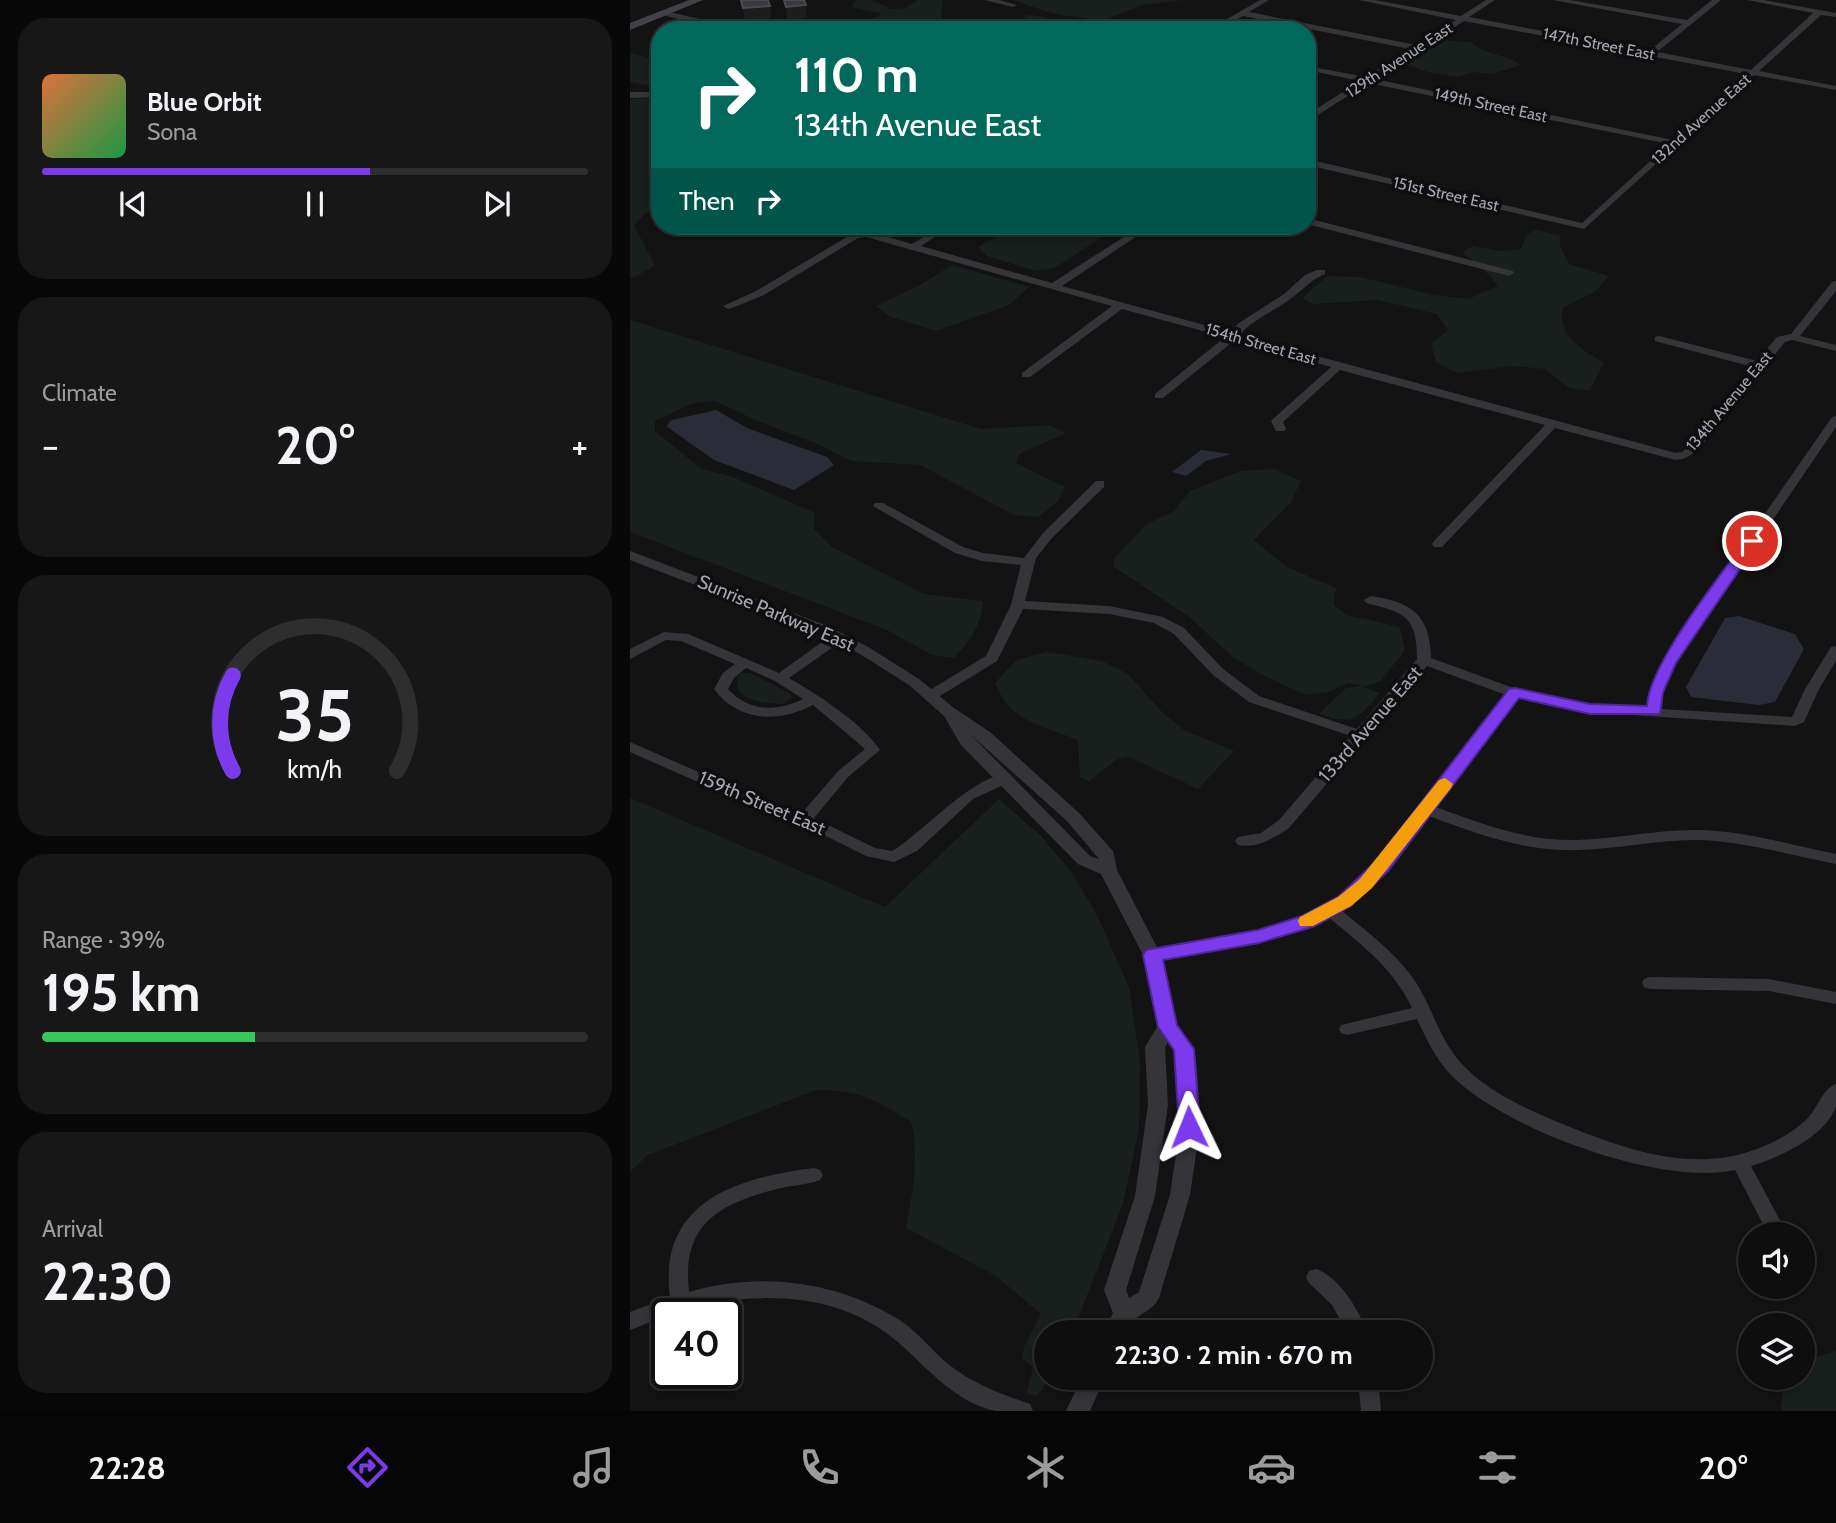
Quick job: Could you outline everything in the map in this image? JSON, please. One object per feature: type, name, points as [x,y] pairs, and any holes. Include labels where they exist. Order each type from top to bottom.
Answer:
[{"type":"main road","points":[[630,27],[698,0]]},
{"type":"street","points":[[988,0],[1013,5]]},
{"type":"street","points":[[1227,21],[1265,0]]},
{"type":"street","name":"147th Street East","points":[[1363,0],[1836,89]]},
{"type":"street","name":"129th Avenue East","points":[[1316,113],[1491,0]]},
{"type":"street","points":[[1557,0],[1688,23]]},
{"type":"street","points":[[1650,54],[1717,0]]},
{"type":"street","points":[[1751,0],[1836,15]]},
{"type":"street","name":"132nd Avenue East","points":[[1584,226],[1819,12]]},
{"type":"street","points":[[666,13],[699,21]]},
{"type":"street","points":[[1241,13],[1281,21]]},
{"type":"street","points":[[1316,28],[1418,48]]},
{"type":"street","name":"149th Street East","points":[[1316,70],[1675,143]]},
{"type":"street","points":[[630,95],[651,94]]},
{"type":"street","name":"151st Street East","points":[[1316,164],[1584,226]]},
{"type":"street","points":[[1316,223],[1509,273]]},
{"type":"street","points":[[728,306],[760,293],[857,235]]},
{"type":"street","name":"154th Street East","points":[[884,235],[1120,305],[1676,457]]},
{"type":"street","points":[[915,246],[933,235]]},
{"type":"street","points":[[1056,285],[1133,235]]},
{"type":"street","points":[[1159,396],[1223,346],[1231,335],[1288,296],[1309,277],[1321,272]]},
{"type":"street","name":"134th Avenue East","points":[[1676,457],[1686,454],[1697,444],[1781,339],[1794,337],[1836,284]]},
{"type":"street","points":[[1026,374],[1120,305]]},
{"type":"street","points":[[1794,337],[1836,348]]},
{"type":"street","points":[[1658,340],[1759,365]]},
{"type":"street","points":[[1280,429],[1277,421],[1338,366]]},
{"type":"street","points":[[1655,711],[1656,692],[1668,663],[1836,419]]},
{"type":"street","points":[[1438,544],[1552,424]]},
{"type":"street","points":[[930,696],[992,658],[1018,605],[1029,562],[1047,536],[1100,485]]},
{"type":"street","points":[[879,506],[959,550],[982,557],[1029,562]]},
{"type":"street","name":"Sunrise Parkway East","points":[[630,555],[768,607],[838,637],[890,666],[948,712],[984,736],[1073,817],[1107,855],[1108,870],[1152,955]]},
{"type":"street","name":"133rd Avenue East","points":[[1243,841],[1265,837],[1284,824],[1358,734],[1424,660],[1425,641],[1421,624],[1415,617],[1398,606],[1371,600]]},
{"type":"street","points":[[1018,605],[1109,610],[1158,621],[1179,631],[1217,673],[1254,699],[1358,734]]},
{"type":"street","points":[[630,655],[667,635],[683,637],[780,678],[848,724],[873,750],[844,774],[804,818]]},
{"type":"street","points":[[780,678],[838,637]]},
{"type":"street","points":[[1424,660],[1515,693],[1590,709],[1655,711],[1795,722],[1836,650]]},
{"type":"street","points":[[744,663],[728,676],[721,689],[739,705],[770,714],[795,710],[814,699]]},
{"type":"street","points":[[1122,1320],[1148,1298],[1180,1195],[1189,1127],[1184,1049],[1167,1027],[1152,955],[1259,936],[1308,921],[1330,910],[1366,884],[1515,693]]},
{"type":"street","name":"Sunrise Parkway East","points":[[948,712],[967,741],[1084,860],[1108,870]]},
{"type":"street","name":"159th Street East","points":[[630,747],[746,798],[804,818],[871,852],[894,857],[912,847],[968,796],[1005,779]]},
{"type":"street","points":[[1426,809],[1507,838],[1559,845],[1659,834],[1703,835],[1836,859]]},
{"type":"street","points":[[1330,910],[1392,964],[1404,978],[1420,1012],[1456,1069],[1497,1102],[1589,1143],[1639,1160],[1672,1165],[1710,1167],[1740,1161],[1769,1153],[1796,1138],[1818,1120],[1836,1091]]},
{"type":"street","points":[[1650,983],[1769,985],[1836,999]]},
{"type":"street","points":[[1348,1029],[1420,1012]]},
{"type":"street","points":[[1120,1320],[1115,1290],[1135,1231],[1149,1175],[1158,1105],[1155,1046],[1167,1027]]},
{"type":"street","points":[[1740,1161],[1772,1222]]},
{"type":"street","points":[[680,1298],[676,1273],[685,1235],[700,1219],[716,1206],[743,1193],[786,1178],[814,1175]]},
{"type":"street","points":[[1316,1277],[1339,1299],[1351,1320]]},
{"type":"street","points":[[698,1298],[771,1290],[826,1295],[852,1303],[897,1329],[946,1375],[972,1392],[1023,1411]]},
{"type":"street","points":[[630,1321],[651,1312]]},
{"type":"street","points":[[1077,1411],[1088,1390]]},
{"type":"street","points":[[1369,1390],[1371,1411]]},
{"type":"shaded area","points":[[857,0],[872,0],[891,9],[906,8],[918,0],[943,0],[941,18],[948,21],[867,21],[882,14],[851,7]]},
{"type":"shaded area","points":[[1012,0],[1184,0],[1143,5],[1103,21],[1046,12]]},
{"type":"shaded area","points":[[1026,15],[1055,21],[1023,21]]},
{"type":"shaded area","points":[[1440,40],[1471,42],[1482,50],[1521,65],[1492,74],[1472,72],[1459,77],[1428,72],[1402,63]]},
{"type":"shaded area","points":[[630,53],[651,58],[651,86],[630,82]]},
{"type":"shaded area","points":[[651,98],[651,209],[634,225],[655,266],[630,279],[630,99]]},
{"type":"shaded area","points":[[1536,230],[1560,235],[1560,246],[1569,264],[1609,276],[1596,291],[1563,308],[1564,326],[1573,341],[1604,363],[1589,391],[1567,387],[1545,369],[1512,366],[1457,373],[1436,362],[1431,344],[1448,330],[1437,314],[1378,300],[1313,304],[1302,298],[1327,276],[1360,277],[1434,295],[1468,299],[1498,286],[1462,252],[1473,246],[1501,251],[1521,249],[1527,234]]},
{"type":"shaded area","points":[[999,235],[1105,235],[1055,268],[1036,271],[987,256],[978,247]]},
{"type":"shaded area","points":[[952,265],[1029,287],[1009,305],[936,331],[888,316],[876,306],[920,285]]},
{"type":"shaded area","points":[[630,320],[981,429],[1049,425],[1066,433],[1019,454],[1016,463],[1065,487],[1059,500],[1039,517],[1014,515],[920,465],[851,461],[816,443],[755,420],[716,401],[693,403],[655,421],[655,431],[700,468],[733,477],[815,513],[814,529],[832,547],[924,594],[983,601],[974,632],[954,658],[932,655],[887,630],[630,532]]},
{"type":"shaded area","points":[[716,410],[747,428],[827,457],[834,465],[794,490],[714,460],[666,426],[672,420]]},
{"type":"shaded area","points":[[1201,450],[1231,454],[1206,461],[1186,476],[1172,472]]},
{"type":"shaded area","points":[[1274,469],[1301,481],[1291,502],[1254,540],[1287,567],[1336,588],[1334,605],[1347,615],[1400,627],[1405,650],[1381,681],[1363,687],[1380,693],[1354,718],[1330,718],[1319,714],[1346,688],[1363,686],[1348,683],[1328,692],[1305,695],[1261,674],[1234,658],[1189,617],[1113,566],[1115,557],[1147,524],[1174,511],[1190,491],[1241,471]]},
{"type":"shaded area","points":[[1739,616],[1795,634],[1804,649],[1775,702],[1759,705],[1691,697],[1686,687],[1725,618]]},
{"type":"shaded area","points":[[1047,652],[1102,661],[1128,674],[1163,713],[1184,730],[1234,751],[1198,789],[1129,757],[1118,759],[1089,781],[1080,777],[1078,740],[1019,715],[1010,707],[995,683],[1016,660]]},
{"type":"shaded area","points":[[750,673],[790,693],[792,697],[783,704],[751,699],[739,690],[737,683],[739,675]]},
{"type":"shaded area","points":[[630,798],[885,907],[999,799],[1041,836],[1072,873],[1097,915],[1129,987],[1140,1061],[1139,1129],[1123,1204],[1077,1320],[1038,1320],[1041,1314],[996,1276],[906,1228],[914,1175],[915,1148],[911,1122],[866,1097],[832,1090],[816,1090],[648,1155],[630,1172]]},
{"type":"shaded area","points":[[1034,1328],[1034,1390],[1041,1390],[1037,1396],[1026,1394],[1033,1368],[1022,1358],[1024,1347]]},
{"type":"shaded area","points":[[1836,1351],[1836,1411],[1781,1411],[1783,1390],[1815,1390],[1815,1358]]},
{"type":"building","points":[[741,0],[768,0],[770,6],[743,8]]},
{"type":"building","points":[[784,0],[804,0],[806,5],[786,7]]},
{"type":"slow traffic","points":[[1307,921],[1345,902],[1366,884],[1445,784]]},
{"type":"route","points":[[1189,1127],[1184,1049],[1167,1027],[1152,955],[1259,936],[1308,921],[1345,902],[1381,867],[1515,693],[1590,709],[1655,711],[1656,692],[1668,663],[1752,541]]}]
